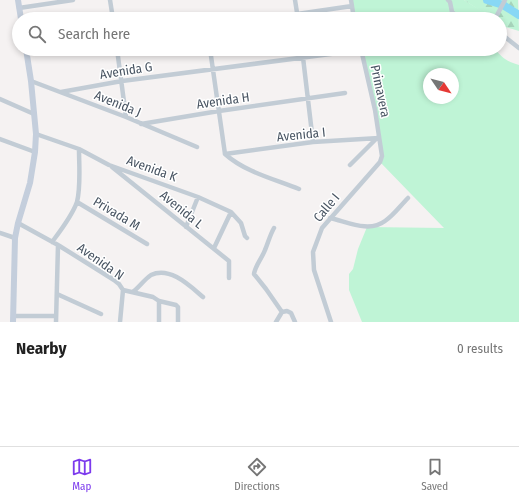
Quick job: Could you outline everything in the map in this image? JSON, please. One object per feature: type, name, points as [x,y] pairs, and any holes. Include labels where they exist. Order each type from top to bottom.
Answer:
[{"type":"street","points":[[18,0],[20,12]]},
{"type":"street","points":[[19,8],[73,0]]},
{"type":"street","points":[[110,0],[112,12]]},
{"type":"street","points":[[295,0],[296,12]]},
{"type":"street","points":[[351,0],[353,12]]},
{"type":"street","points":[[448,0],[450,2],[452,12]]},
{"type":"street","points":[[499,12],[505,0]]},
{"type":"street","points":[[319,12],[352,6]]},
{"type":"street","points":[[507,39],[519,48]]},
{"type":"street","points":[[27,56],[36,134],[30,183],[15,238],[14,319],[56,316]]},
{"type":"street","points":[[118,56],[126,117]]},
{"type":"street","points":[[211,56],[225,154],[235,163],[244,168],[299,190]]},
{"type":"street","name":"Avenida G","points":[[61,92],[122,81],[311,56]]},
{"type":"street","name":"Primavera","points":[[363,56],[375,110],[378,138]]},
{"type":"street","points":[[304,57],[314,142]]},
{"type":"street","name":"Avenida J","points":[[31,81],[126,117],[197,147]]},
{"type":"street","name":"Avenida H","points":[[141,124],[345,92]]},
{"type":"street","points":[[0,99],[34,114]]},
{"type":"street","name":"Avenida K","points":[[36,134],[79,149],[109,164],[198,197],[232,212]]},
{"type":"street","points":[[350,165],[378,138]]},
{"type":"street","name":"Avenida I","points":[[225,154],[314,142],[378,138]]},
{"type":"street","name":"Calle I","points":[[331,322],[314,270],[313,252],[319,234],[330,218],[380,162],[382,148],[378,138]]},
{"type":"street","points":[[0,139],[35,152]]},
{"type":"street","points":[[52,242],[66,222],[77,202],[79,149]]},
{"type":"street","name":"Avenida L","points":[[109,164],[214,248],[228,261],[228,278]]},
{"type":"street","points":[[186,227],[198,197]]},
{"type":"street","points":[[330,218],[368,227],[376,226],[389,218],[408,198]]},
{"type":"street","name":"Privada M","points":[[77,202],[147,244]]},
{"type":"street","points":[[214,248],[232,212],[241,223],[244,236],[247,238]]},
{"type":"street","name":"Avenida N","points":[[18,223],[58,245],[114,280],[123,290],[153,297],[159,301],[176,305],[178,307],[178,322]]},
{"type":"street","points":[[274,228],[263,256],[256,266],[254,274],[282,312]]},
{"type":"street","points":[[0,233],[15,238]]},
{"type":"street","points":[[56,322],[58,245]]},
{"type":"street","points":[[133,292],[150,276],[160,272],[179,278],[203,297]]},
{"type":"street","points":[[120,322],[123,290]]},
{"type":"street","points":[[57,294],[101,314]]},
{"type":"street","points":[[159,301],[159,322]]},
{"type":"street","points":[[282,312],[287,311],[291,313],[294,322]]},
{"type":"street","points":[[276,322],[282,312]]},
{"type":"green space","points":[[351,0],[464,0],[483,12],[354,12]]},
{"type":"green space","points":[[464,0],[518,0],[519,31],[507,27],[507,12],[482,12]]},
{"type":"green space","points":[[363,56],[502,56],[519,65],[519,322],[362,322],[349,290],[349,274],[353,269],[358,249],[367,227],[444,228],[380,162],[382,156]]},
{"type":"waterway","points":[[487,0],[503,5],[519,15]]}]
